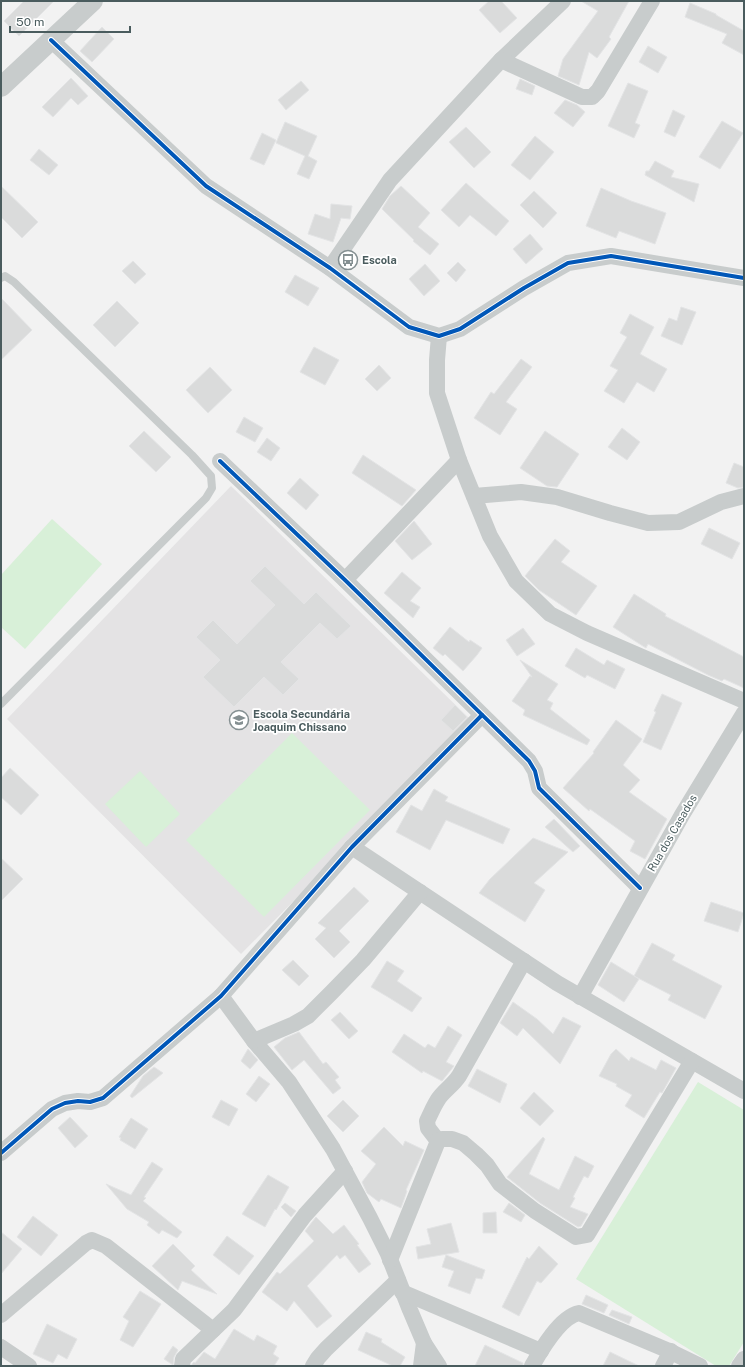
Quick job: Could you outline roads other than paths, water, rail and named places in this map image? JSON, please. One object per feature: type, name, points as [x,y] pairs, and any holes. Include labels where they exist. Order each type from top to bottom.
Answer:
[{"type":"street","points":[[1,87],[93,1]]},
{"type":"street","points":[[330,268],[390,180],[501,60],[563,1]]},
{"type":"street","points":[[501,60],[582,97],[592,97],[598,91],[652,1]]},
{"type":"street","points":[[51,40],[206,186],[330,268],[409,327],[439,336],[460,329],[524,288],[568,263],[611,256],[744,278]]},
{"type":"street","points":[[439,336],[437,393],[459,460],[490,536],[516,581],[550,614],[587,633],[744,701]]},
{"type":"street","points":[[345,580],[459,460]]},
{"type":"street","points":[[220,461],[345,580],[529,761],[535,771],[539,788],[640,888]]},
{"type":"street","points":[[474,496],[521,492],[557,497],[648,523],[679,522],[721,502],[744,496]]},
{"type":"street","name":"Rua dos Casados","points":[[580,997],[682,814],[744,713]]},
{"type":"street","points":[[1,1153],[52,1109],[65,1103],[78,1101],[90,1102],[103,1098],[221,996],[352,847],[482,714]]},
{"type":"street","points":[[352,847],[580,997],[744,1091]]},
{"type":"street","points":[[254,1041],[294,1024],[308,1016],[362,960],[420,892]]},
{"type":"street","points":[[438,1141],[428,1128],[426,1121],[438,1099],[454,1084],[459,1076],[524,961]]},
{"type":"street","points":[[221,996],[254,1041],[289,1082],[322,1132],[345,1171],[390,1260],[424,1343],[439,1366]]},
{"type":"street","points":[[390,1260],[438,1141],[442,1138],[452,1139],[463,1143],[487,1165],[500,1184],[541,1215],[576,1237],[583,1237],[587,1235],[692,1061]]},
{"type":"street","points":[[182,1366],[183,1360],[234,1310],[305,1215],[345,1171]]},
{"type":"street","points":[[1,1315],[86,1243],[92,1240],[106,1246],[213,1330]]},
{"type":"street","points":[[400,1286],[541,1351]]},
{"type":"street","points":[[313,1366],[326,1349],[400,1286]]},
{"type":"street","points":[[532,1366],[559,1327],[571,1316],[579,1313],[671,1351],[700,1366]]},
{"type":"street","points":[[421,1366],[424,1343]]},
{"type":"street","points":[[1,1347],[29,1366]]},
{"type":"street","points":[[663,1366],[671,1351]]},
{"type":"street","points":[[739,1366],[744,1359]]},
{"type":"lane","points":[[1,278],[5,276],[14,282],[192,455],[211,476],[212,488],[206,498],[1,704]]},
{"type":"place","name":"Escola","points":[[348,260]]},
{"type":"place","name":"Escola Secundária Joaquim Chissano","points":[[239,720]]}]
